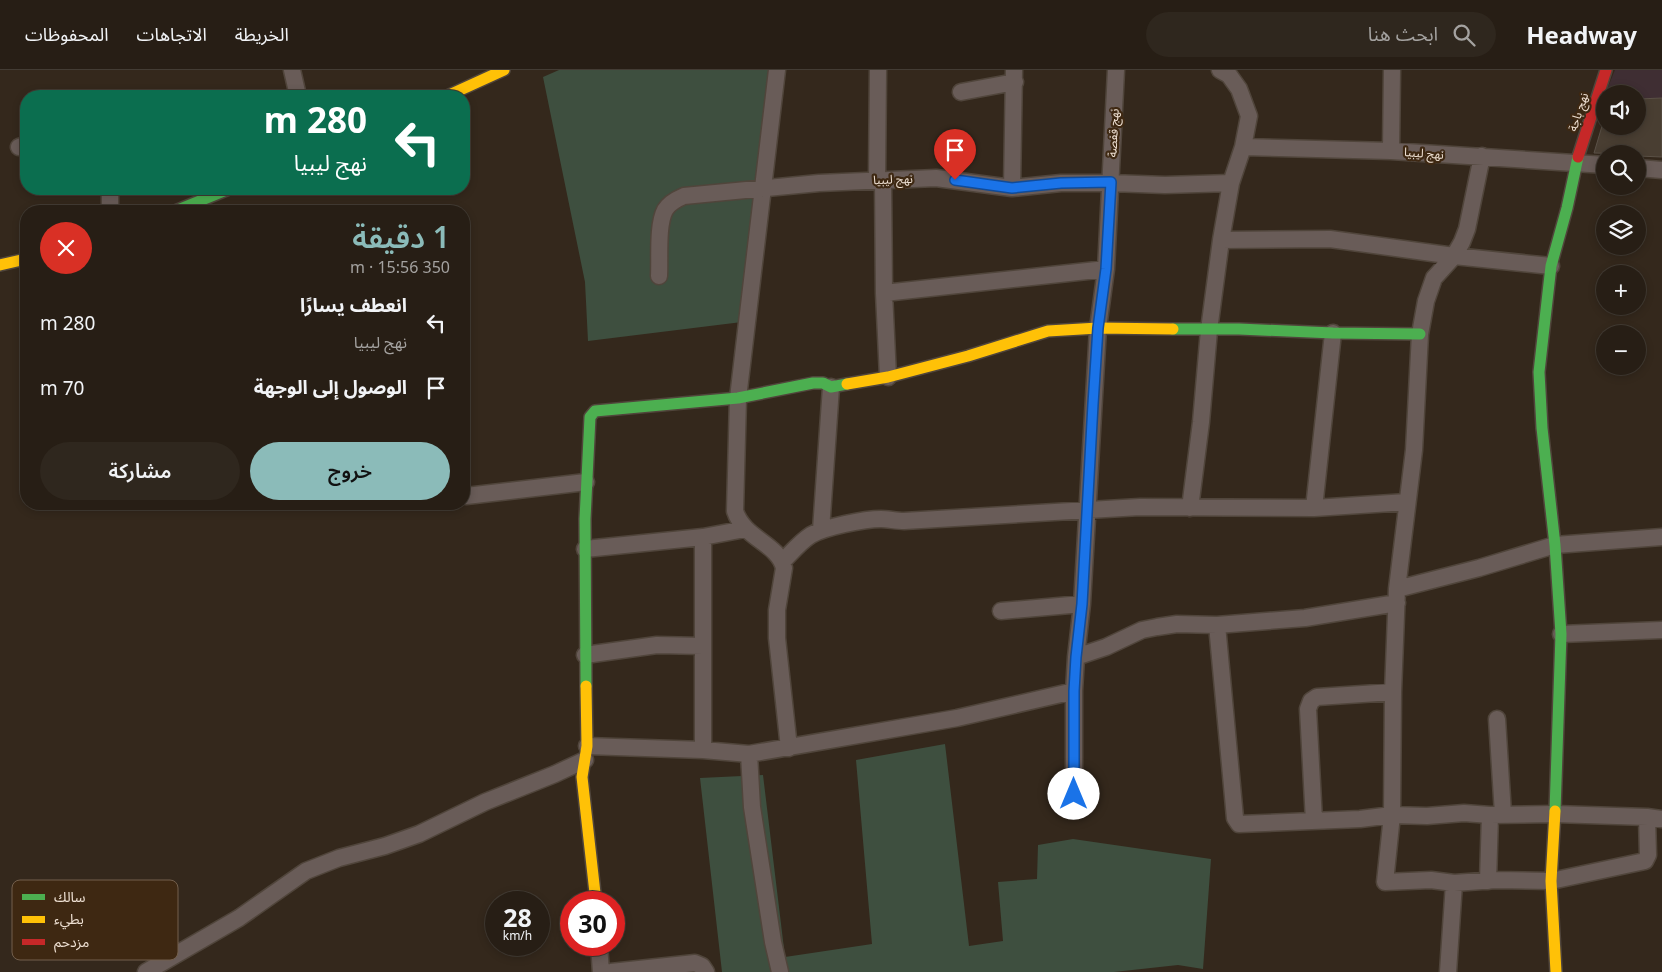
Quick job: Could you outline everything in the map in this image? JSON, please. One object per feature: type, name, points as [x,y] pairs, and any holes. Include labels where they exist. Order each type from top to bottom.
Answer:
[{"type":"street","points":[[292,70],[297,90]]},
{"type":"street","points":[[455,90],[470,78],[504,70]]},
{"type":"street","points":[[777,70],[738,398],[734,511],[737,519],[745,529],[777,554],[784,568],[777,610],[777,638],[788,748]]},
{"type":"street","points":[[878,70],[880,180],[888,377]]},
{"type":"street","name":"نهج قفصة","points":[[1074,794],[1074,691],[1082,604],[1098,328],[1106,269],[1116,70]]},
{"type":"street","points":[[1190,508],[1201,422],[1209,330],[1221,240],[1232,183],[1244,147],[1249,116],[1239,89],[1229,76],[1220,70]]},
{"type":"street","points":[[1391,151],[1392,70]]},
{"type":"street","name":"نهج باجة","points":[[1556,972],[1550,881],[1555,814],[1561,634],[1555,545],[1542,428],[1539,372],[1551,266],[1567,208],[1576,163],[1606,70]]},
{"type":"street","points":[[961,92],[1014,76],[1012,188]]},
{"type":"street","name":"نهج ليبيا","points":[[1244,147],[1391,151],[1596,164]]},
{"type":"street","points":[[1217,625],[1235,818],[1239,824],[1314,822],[1392,815],[1427,816],[1464,813],[1655,818],[1648,855],[1645,860],[1550,881],[1454,883],[1431,880],[1385,882],[1392,815],[1393,692],[1397,596],[1414,450],[1420,334],[1426,302],[1434,278],[1454,256],[1467,229],[1482,156]]},
{"type":"street","points":[[1646,169],[1662,170]]},
{"type":"street","name":"نهج ليبيا","points":[[659,276],[661,220],[666,208],[675,200],[684,196],[764,188],[936,178],[1012,188],[1061,183],[1111,182],[1165,185],[1232,183]]},
{"type":"street","points":[[190,205],[214,195]]},
{"type":"street","points":[[1221,240],[1330,239],[1454,256],[1551,266]]},
{"type":"street","points":[[0,265],[20,260]]},
{"type":"street","points":[[884,293],[1106,269]]},
{"type":"street","points":[[595,891],[582,777],[586,753],[586,482],[590,417],[595,411],[738,398],[813,383],[823,383],[831,387],[888,377],[968,356],[1042,332],[1098,328],[1239,329],[1420,334]]},
{"type":"street","points":[[1314,508],[1333,333]]},
{"type":"street","points":[[821,530],[831,387]]},
{"type":"street","points":[[470,496],[586,482]]},
{"type":"street","points":[[782,562],[803,540],[821,530],[881,519],[904,521],[1140,507],[1314,508],[1407,502]]},
{"type":"street","points":[[585,549],[703,537],[745,529]]},
{"type":"street","points":[[702,750],[703,537]]},
{"type":"street","points":[[1076,657],[1106,647],[1150,628],[1176,624],[1217,625],[1305,618],[1397,596],[1555,545],[1662,537]]},
{"type":"street","points":[[1001,611],[1082,604]]},
{"type":"street","points":[[1561,634],[1662,630]]},
{"type":"street","points":[[585,655],[657,645],[703,646]]},
{"type":"street","points":[[178,953],[239,918],[306,872],[339,858],[385,846],[419,834],[485,802],[555,774],[586,753],[702,750],[749,754],[957,718],[1074,691]]},
{"type":"street","points":[[1314,822],[1308,709],[1310,701],[1317,697],[1393,692]]},
{"type":"street","points":[[1488,881],[1497,815],[1498,720]]},
{"type":"street","points":[[749,754],[752,807],[773,942],[780,972]]},
{"type":"street","points":[[1448,972],[1454,883]]},
{"type":"street","points":[[600,956],[601,972]]},
{"type":"street","points":[[146,972],[167,960]]},
{"type":"street","points":[[611,972],[695,962],[702,966],[706,972]]},
{"type":"shaded area","points":[[1615,70],[1662,70],[1662,98],[1646,99],[1646,85],[1609,85]]},
{"type":"green space","points":[[559,70],[775,70],[742,322],[588,341],[585,282],[543,77]]},
{"type":"green space","points":[[945,744],[969,946],[1003,941],[998,882],[1037,879],[1038,845],[1073,839],[1211,859],[1203,969],[1178,965],[1114,972],[722,972],[700,778],[763,775],[785,957],[872,944],[856,760]]},
{"type":"building","points":[[1662,98],[1662,157],[1646,156],[1646,145],[1596,145],[1599,135],[1646,135],[1646,99]]},
{"type":"traffic: fast","points":[[1555,811],[1561,634],[1555,545],[1542,428],[1539,372],[1551,266],[1567,208],[1578,157]]},
{"type":"traffic: fast","points":[[190,205],[214,195]]},
{"type":"traffic: fast","points":[[1173,329],[1420,334]]},
{"type":"traffic: fast","points":[[586,686],[585,519],[590,417],[595,411],[738,398],[813,383],[823,383],[831,387],[847,384]]},
{"type":"traffic: slow","points":[[460,90],[504,70]]},
{"type":"traffic: slow","points":[[0,265],[20,260]]},
{"type":"traffic: slow","points":[[847,384],[888,377],[968,356],[1048,331],[1098,328],[1173,329]]},
{"type":"traffic: slow","points":[[586,686],[587,746],[582,777],[595,891]]},
{"type":"traffic: slow","points":[[1555,811],[1551,881],[1556,972]]},
{"type":"traffic: jam","points":[[1578,157],[1606,70]]},
{"type":"route","points":[[955,180],[1012,188],[1061,183],[1111,182],[1106,269],[1098,328],[1082,604],[1076,657],[1074,691],[1074,794]]}]
